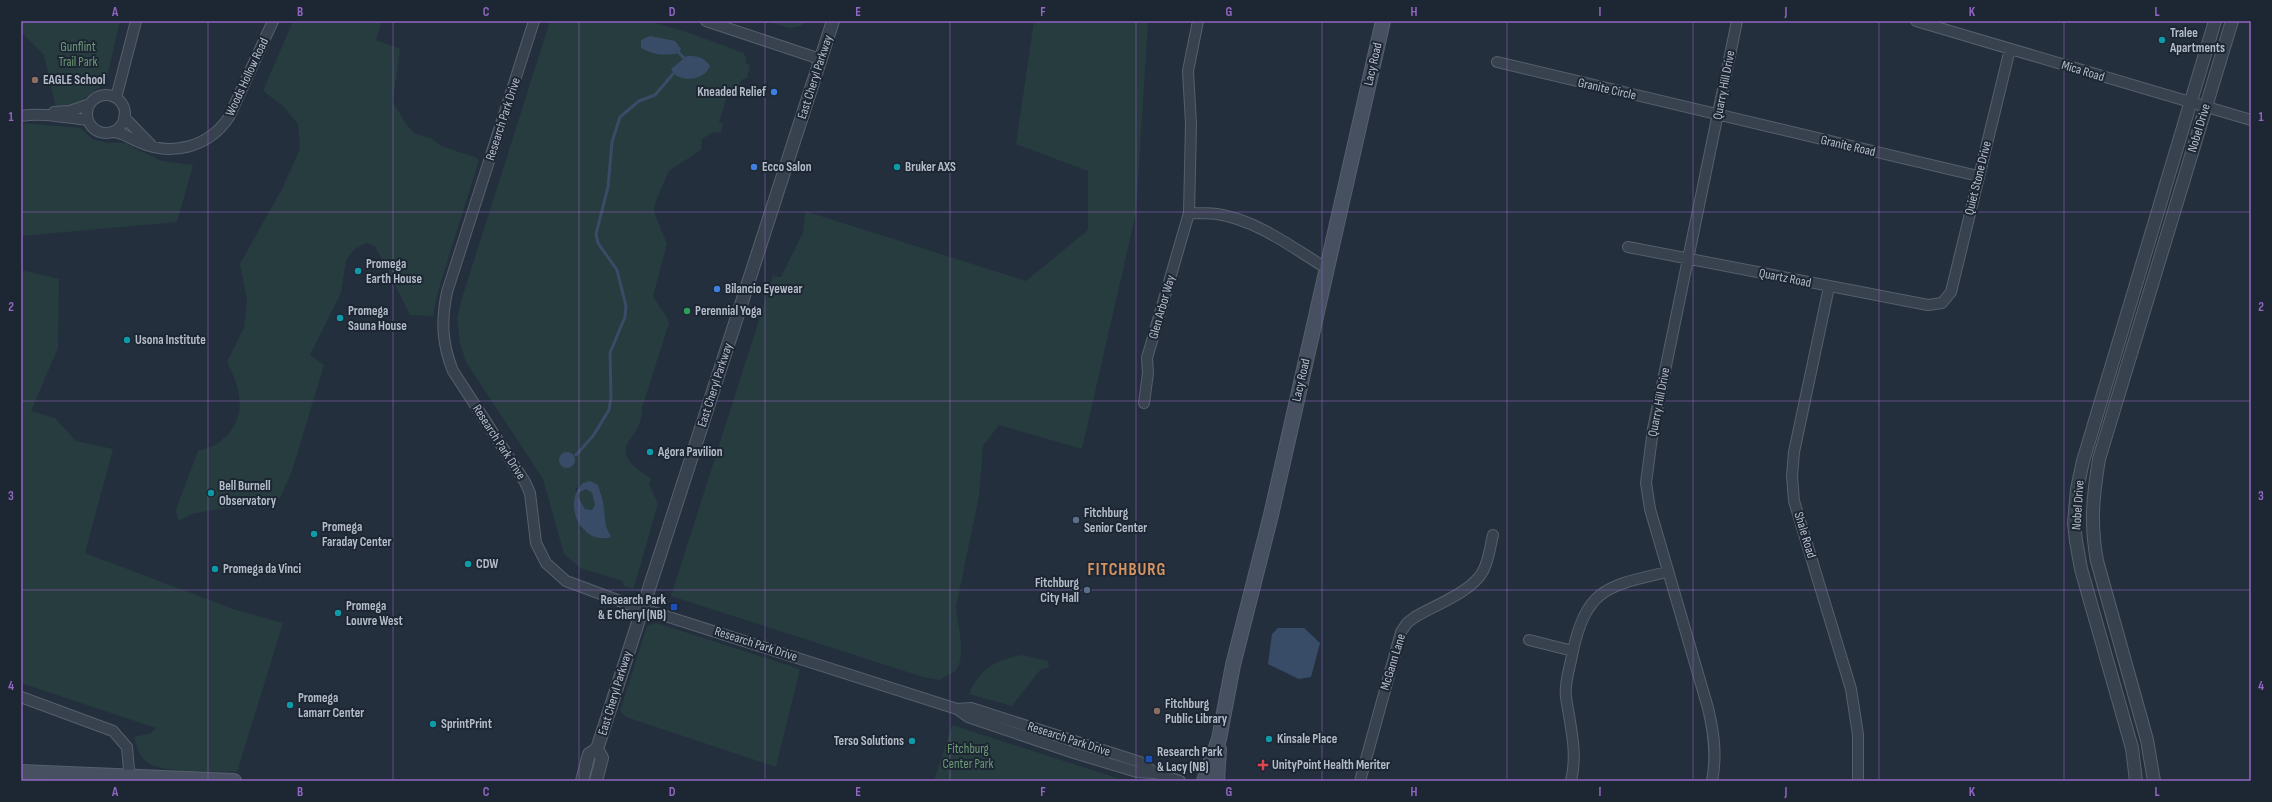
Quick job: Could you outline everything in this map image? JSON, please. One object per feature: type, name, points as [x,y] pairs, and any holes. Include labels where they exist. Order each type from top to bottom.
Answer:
[{"type":"main road","name":"Lacy Road","points":[[1217,781],[1219,739],[1233,665],[1271,514],[1382,21]]},
{"type":"main road","name":"Lacy Road","points":[[1204,781],[1219,739]]},
{"type":"main road","points":[[21,772],[130,778],[234,781]]},
{"type":"street","points":[[116,98],[136,21]]},
{"type":"street","name":"Woods Hollow Road","points":[[113,132],[121,133],[138,142],[170,149],[189,147],[208,139],[221,129],[229,117],[273,21]]},
{"type":"street","name":"Research Park Drive","points":[[534,21],[447,292],[442,317],[442,335],[446,355],[453,371],[525,482],[531,499],[536,543],[546,562],[566,581],[642,609],[957,709],[971,708],[1133,760],[1149,768],[1154,773],[1180,781]]},
{"type":"street","points":[[706,21],[820,59]]},
{"type":"street","name":"East Cheryl Parkway","points":[[596,781],[602,758],[598,749],[833,21]]},
{"type":"street","name":"Glen Arbor Way","points":[[1144,403],[1148,373],[1147,358],[1189,213],[1191,124],[1188,71],[1198,21]]},
{"type":"street","name":"Quarry Hill Drive","points":[[1712,781],[1715,765],[1713,729],[1667,572],[1650,509],[1646,483],[1652,435],[1737,21]]},
{"type":"street","name":"Mica Road","points":[[1916,21],[2251,120]]},
{"type":"street","name":"Nobel Drive","points":[[2136,781],[2132,748],[2081,569],[2074,523],[2076,489],[2083,461],[2215,21]]},
{"type":"street","name":"Nobel Drive","points":[[2154,781],[2147,740],[2097,561],[2092,523],[2092,502],[2099,459],[2232,21]]},
{"type":"street","name":"Quiet Stone Drive","points":[[1942,303],[1951,292],[2010,49]]},
{"type":"street","name":"Granite Circle","points":[[1497,62],[1718,116]]},
{"type":"street","points":[[103,96],[116,98],[122,105],[124,117],[122,123],[113,132],[101,132],[96,130],[88,120],[88,110],[90,104],[93,100],[103,96]]},
{"type":"street","points":[[21,116],[70,111],[90,104]]},
{"type":"street","points":[[49,114],[57,117],[88,120]]},
{"type":"street","name":"Granite Road","points":[[1718,116],[1978,176]]},
{"type":"street","points":[[124,117],[151,145]]},
{"type":"street","points":[[1189,213],[1217,214],[1241,220],[1281,240],[1326,268]]},
{"type":"street","points":[[2152,232],[2167,236]]},
{"type":"street","name":"Quartz Road","points":[[1628,247],[1928,305],[1942,303]]},
{"type":"street","name":"Shale Road","points":[[1829,287],[1794,452],[1792,476],[1794,501],[1851,689],[1858,735],[1858,781]]},
{"type":"street","name":"McGann Lane","points":[[1360,781],[1402,632],[1411,620],[1466,589],[1478,578],[1485,566],[1493,535]]},
{"type":"street","points":[[1571,781],[1575,752],[1566,695],[1573,651],[1583,617],[1592,602],[1606,590],[1631,579],[1667,572]]},
{"type":"street","points":[[1530,640],[1573,651]]},
{"type":"street","points":[[21,697],[113,731],[127,747],[130,778]]},
{"type":"street","name":"East Cheryl Parkway","points":[[582,781],[589,754],[598,749]]},
{"type":"green space","name":"Gunflint Trail Park","points":[[21,21],[120,21],[106,82],[75,106],[56,108],[44,55],[21,32]]},
{"type":"green space","points":[[293,21],[382,21],[376,40],[400,49],[393,102],[406,124],[414,133],[432,139],[441,146],[479,160],[437,295],[433,316],[410,315],[375,246],[366,243],[355,249],[346,260],[341,293],[310,355],[324,365],[292,471],[280,498],[192,514],[178,521],[176,509],[198,451],[216,444],[228,434],[235,425],[240,405],[239,394],[227,362],[244,327],[247,301],[240,264],[282,189],[300,149],[298,124],[283,106],[263,91]]},
{"type":"green space","points":[[550,21],[647,21],[684,31],[744,53],[746,58],[745,63],[750,65],[747,78],[741,80],[736,95],[728,93],[719,122],[723,124],[721,132],[711,133],[702,139],[701,150],[669,171],[655,203],[654,212],[667,244],[653,296],[669,323],[642,408],[640,421],[625,451],[628,458],[636,467],[651,479],[649,484],[658,504],[633,589],[624,586],[623,581],[580,568],[564,554],[543,479],[466,362],[460,343],[457,319],[462,298]],"holes":[[[598,485],[603,501],[606,526],[609,532],[605,538],[590,535],[581,528],[576,488]]]},
{"type":"green space","points":[[767,21],[808,21],[803,25],[793,28]]},
{"type":"green space","points":[[1034,21],[1148,21],[1136,213],[1082,449],[999,425],[983,446],[979,496],[956,607],[961,656],[956,670],[940,680],[923,677],[671,596],[773,276],[781,277],[803,233],[805,211],[1026,281],[1088,230],[1088,171],[1016,144]]},
{"type":"green space","points":[[21,123],[81,128],[92,139],[108,143],[124,143],[162,161],[193,165],[177,222],[21,236]]},
{"type":"green space","points":[[21,270],[59,279],[58,348],[31,411],[55,418],[76,441],[113,449],[85,553],[236,610],[283,623],[237,772],[177,770],[155,766],[142,758],[134,737],[151,733],[156,728],[21,683]]},
{"type":"green space","points":[[586,489],[592,493],[595,505],[592,510],[585,509],[578,497],[579,493]]},
{"type":"green space","points":[[657,623],[800,669],[776,767],[626,717],[620,711],[646,629],[649,625]]},
{"type":"green space","points":[[1022,655],[1048,661],[1049,667],[1040,670],[1012,706],[969,694],[978,678],[990,667],[1005,659]]},
{"type":"green space","name":"Fitchburg Center Park","points":[[952,725],[1126,781],[934,781]]},
{"type":"water","points":[[650,36],[675,41],[681,49],[679,53],[659,54],[641,48],[641,40]]},
{"type":"water","points":[[687,56],[703,59],[710,66],[703,75],[691,79],[679,77],[674,74],[671,69]]},
{"type":"water","points":[[564,452],[570,452],[575,457],[573,466],[570,468],[564,468],[559,463],[559,457]]},
{"type":"water","points":[[590,481],[598,485],[603,501],[606,526],[611,537],[600,538],[591,535],[583,529],[578,520],[574,511],[574,501],[577,491],[583,483]],"holes":[[[586,489],[592,493],[595,505],[592,510],[585,509],[578,497],[579,493]]]},
{"type":"water","points":[[1278,628],[1304,628],[1320,643],[1311,677],[1299,679],[1268,664],[1272,634]]},
{"type":"waterway","points":[[679,53],[684,58]]},
{"type":"waterway","points":[[576,455],[593,436],[609,410],[611,397],[610,353],[625,317],[626,306],[617,270],[598,243],[596,234],[608,187],[612,142],[620,117],[639,101],[655,95],[673,74]]},
{"type":"place","name":"Tralee Apartments","points":[[2162,40]]},
{"type":"place","name":"EAGLE School","points":[[35,80]]},
{"type":"place","name":"Kneaded Relief","points":[[774,92]]},
{"type":"place","name":"Ecco Salon","points":[[754,167]]},
{"type":"place","name":"Bruker AXS","points":[[897,167]]},
{"type":"place","name":"Promega Earth House","points":[[358,271]]},
{"type":"place","name":"Bilancio Eyewear","points":[[717,289]]},
{"type":"place","name":"Perennial Yoga","points":[[687,311]]},
{"type":"place","name":"Promega Sauna House","points":[[340,318]]},
{"type":"place","name":"Usona Institute","points":[[127,340]]},
{"type":"place","name":"Agora Pavilion","points":[[650,452]]},
{"type":"place","name":"Bell Burnell Observatory","points":[[211,493]]},
{"type":"place","name":"Fitchburg Senior Center","points":[[1076,520]]},
{"type":"place","name":"Promega Faraday Center","points":[[314,534]]},
{"type":"place","name":"CDW","points":[[468,564]]},
{"type":"place","name":"Promega da Vinci","points":[[215,569]]},
{"type":"place","name":"Fitchburg City Hall","points":[[1087,590]]},
{"type":"place","name":"Research Park & E Cheryl (NB)","points":[[674,607]]},
{"type":"place","name":"Promega Louvre West","points":[[338,613]]},
{"type":"place","name":"Promega Lamarr Center","points":[[290,705]]},
{"type":"place","name":"Fitchburg Public Library","points":[[1157,711]]},
{"type":"place","name":"SprintPrint","points":[[433,724]]},
{"type":"place","name":"Kinsale Place","points":[[1269,739]]},
{"type":"place","name":"Terso Solutions","points":[[912,741]]},
{"type":"place","name":"Research Park & Lacy (NB)","points":[[1149,759]]},
{"type":"place","name":"UnityPoint Health Meriter","points":[[1263,765]]},
{"type":"district","name":"FITCHBURG","points":[[1127,570]]}]
